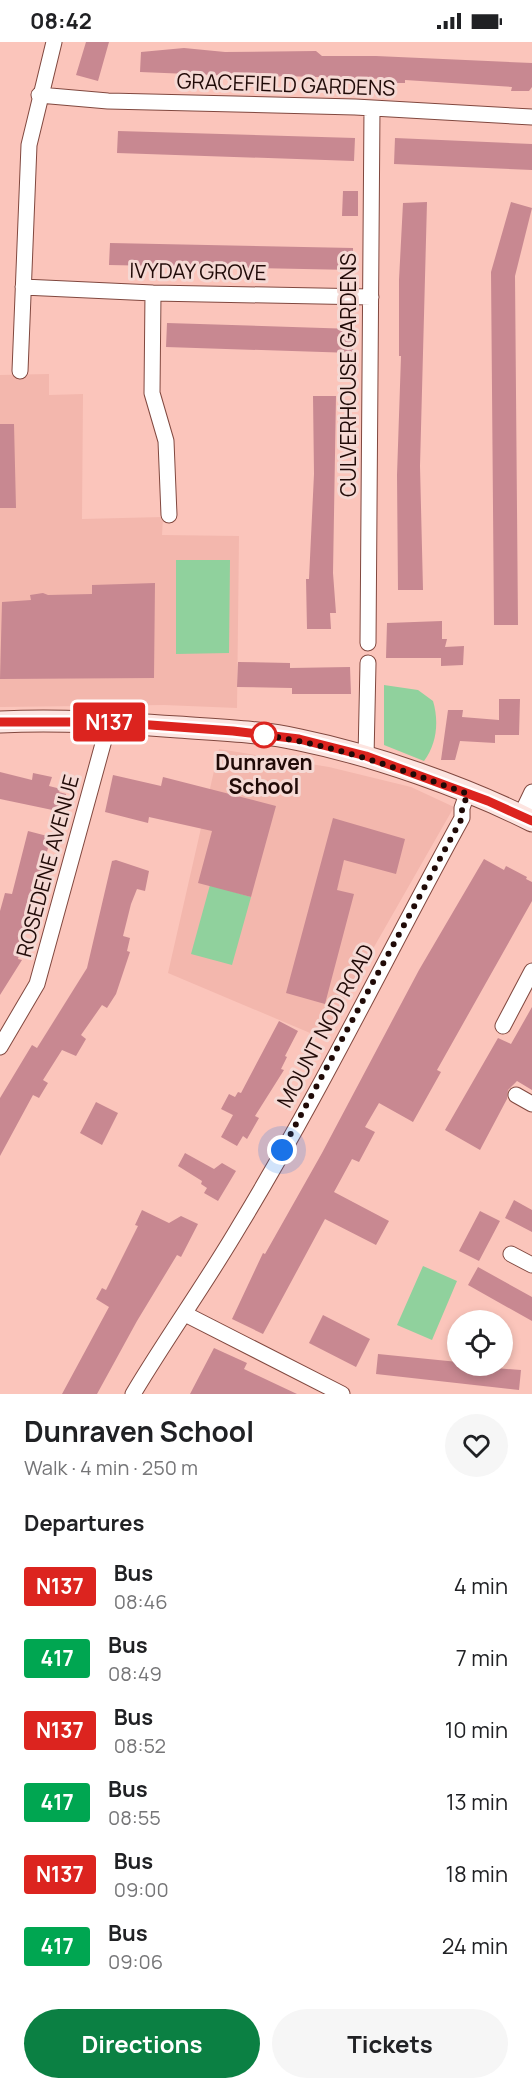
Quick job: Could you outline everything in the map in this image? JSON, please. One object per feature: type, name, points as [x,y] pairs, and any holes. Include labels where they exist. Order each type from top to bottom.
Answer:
[{"type":"street","points":[[20,371],[29,145],[39,96],[54,42]]},
{"type":"street","name":"GRACEFIELD GARDENS","points":[[39,96],[108,101],[372,108],[532,117]]},
{"type":"street","name":"CULVERHOUSE GARDENS","points":[[368,643],[372,108]]},
{"type":"street","name":"IVYDAY GROVE","points":[[23,287],[153,293],[371,297]]},
{"type":"street","points":[[153,293],[152,393],[166,441],[170,515]]},
{"type":"street","points":[[366,756],[368,663]]},
{"type":"street","points":[[0,722],[109,722],[233,731],[299,739],[366,756],[527,818],[532,792]]},
{"type":"street","name":"ROSEDENE AVENUE","points":[[0,1047],[37,984],[109,722]]},
{"type":"street","name":"MOUNT NOD ROAD","points":[[133,1394],[163,1344],[185,1314],[271,1171],[462,818],[462,808],[468,794]]},
{"type":"street","points":[[503,1026],[532,971]]},
{"type":"street","points":[[516,1095],[532,1104]]},
{"type":"street","points":[[511,1254],[532,1264]]},
{"type":"street","points":[[185,1314],[342,1394]]},
{"type":"shaded area","points":[[49,374],[49,395],[83,394],[82,519],[163,517],[162,535],[239,536],[237,708],[164,705],[0,707],[0,375]]},
{"type":"shaded area","points":[[219,749],[329,767],[411,787],[454,807],[322,1038],[168,973]]},
{"type":"green space","points":[[176,560],[230,560],[229,653],[176,654]]},
{"type":"green space","points":[[384,685],[418,690],[433,701],[436,732],[432,747],[424,761],[384,745]]},
{"type":"green space","points":[[210,885],[251,897],[232,965],[191,954]]},
{"type":"green space","points":[[423,1266],[457,1281],[432,1340],[397,1325]]},
{"type":"building","points":[[86,42],[109,42],[98,81],[76,75]]},
{"type":"building","points":[[184,48],[225,52],[316,51],[322,56],[532,63],[532,87],[529,91],[511,91],[512,87],[405,80],[405,83],[383,83],[384,79],[282,76],[265,79],[265,77],[140,72],[141,52]]},
{"type":"building","points":[[118,131],[355,138],[354,161],[117,153]]},
{"type":"building","points":[[395,138],[532,144],[532,170],[394,164]]},
{"type":"building","points":[[343,191],[358,191],[358,216],[342,216]]},
{"type":"building","points":[[427,202],[420,466],[423,590],[398,590],[397,475],[401,356],[399,356],[399,280],[403,203]]},
{"type":"building","points":[[511,202],[532,208],[515,276],[518,625],[494,625],[491,272]]},
{"type":"building","points":[[110,243],[353,248],[353,270],[109,265]]},
{"type":"building","points":[[167,323],[354,329],[353,353],[166,347]]},
{"type":"building","points":[[313,396],[336,396],[333,573],[336,613],[330,613],[331,629],[307,629],[306,579],[309,579],[314,474]]},
{"type":"building","points":[[0,424],[14,424],[16,508],[0,508]]},
{"type":"building","points":[[155,583],[154,678],[0,679],[2,602],[31,600],[30,595],[43,593],[48,595],[92,594],[92,585]]},
{"type":"building","points":[[442,621],[442,639],[447,639],[445,647],[464,646],[463,665],[441,666],[441,658],[386,658],[387,623]]},
{"type":"building","points":[[238,662],[290,663],[290,668],[350,667],[351,694],[292,694],[292,688],[237,687]]},
{"type":"building","points":[[499,699],[520,699],[519,735],[495,735],[495,743],[460,741],[455,760],[441,760],[448,710],[463,710],[462,717],[499,720]]},
{"type":"building","points":[[0,772],[32,780],[33,773],[52,777],[49,786],[61,789],[59,792],[66,794],[62,812],[0,799]]},
{"type":"building","points":[[113,775],[161,786],[163,777],[276,806],[251,897],[198,883],[212,831],[149,817],[148,823],[105,812]]},
{"type":"building","points":[[333,818],[405,839],[396,874],[344,860],[337,890],[354,894],[325,1004],[286,993]]},
{"type":"building","points":[[28,831],[51,837],[18,959],[22,960],[0,995],[0,911],[5,893],[12,894]]},
{"type":"building","points":[[484,859],[504,870],[506,866],[527,877],[526,879],[532,882],[532,901],[437,1070],[441,1072],[413,1122],[379,1103],[365,1127],[375,1132],[359,1162],[352,1159],[334,1192],[389,1221],[376,1245],[325,1219],[263,1334],[232,1319],[263,1253],[265,1254],[322,1153],[419,970]]},
{"type":"building","points":[[116,860],[149,871],[145,891],[137,889],[131,904],[123,936],[130,938],[127,951],[130,952],[116,994],[107,1008],[102,1005],[81,1035],[86,1039],[76,1056],[62,1050],[43,1080],[48,1083],[39,1098],[33,1095],[0,1156],[0,1098],[32,1045],[37,1048],[87,968],[112,861]]},
{"type":"building","points":[[532,1007],[532,1090],[517,1081],[508,1090],[507,1099],[480,1150],[445,1130],[498,1038],[511,1044]]},
{"type":"building","points":[[279,1021],[298,1031],[285,1056],[287,1057],[281,1069],[284,1070],[255,1116],[259,1118],[247,1139],[243,1136],[237,1146],[221,1137],[233,1115],[221,1109],[229,1094],[235,1097],[238,1092],[241,1093]]},
{"type":"building","points":[[96,1102],[118,1113],[102,1145],[80,1133]]},
{"type":"building","points":[[185,1153],[214,1169],[222,1163],[236,1171],[218,1201],[204,1193],[207,1188],[201,1184],[202,1181],[178,1166]]},
{"type":"building","points":[[514,1200],[532,1210],[532,1232],[505,1218]]},
{"type":"building","points":[[142,1210],[169,1223],[181,1216],[198,1224],[181,1257],[177,1255],[137,1321],[97,1394],[62,1394],[109,1307],[96,1299],[102,1288],[106,1290],[138,1226],[135,1225]]},
{"type":"building","points":[[480,1211],[500,1221],[479,1261],[459,1251]]},
{"type":"building","points":[[478,1267],[532,1297],[532,1321],[513,1310],[468,1285]]},
{"type":"building","points":[[323,1315],[370,1339],[356,1367],[309,1343]]},
{"type":"building","points":[[214,1348],[247,1363],[244,1369],[297,1394],[190,1394]]},
{"type":"building","points":[[378,1354],[447,1361],[447,1376],[513,1376],[513,1369],[521,1370],[519,1390],[376,1374]]},
{"type":"bus line","name":"N137","points":[[0,722],[109,722],[233,731],[299,739],[366,756],[488,801],[532,821]]},
{"type":"place","name":"Dunraven School","points":[[264,735]]},
{"type":"route","points":[[264,735],[255,734],[299,739],[366,756],[468,794],[462,808],[462,818],[282,1150]]}]
